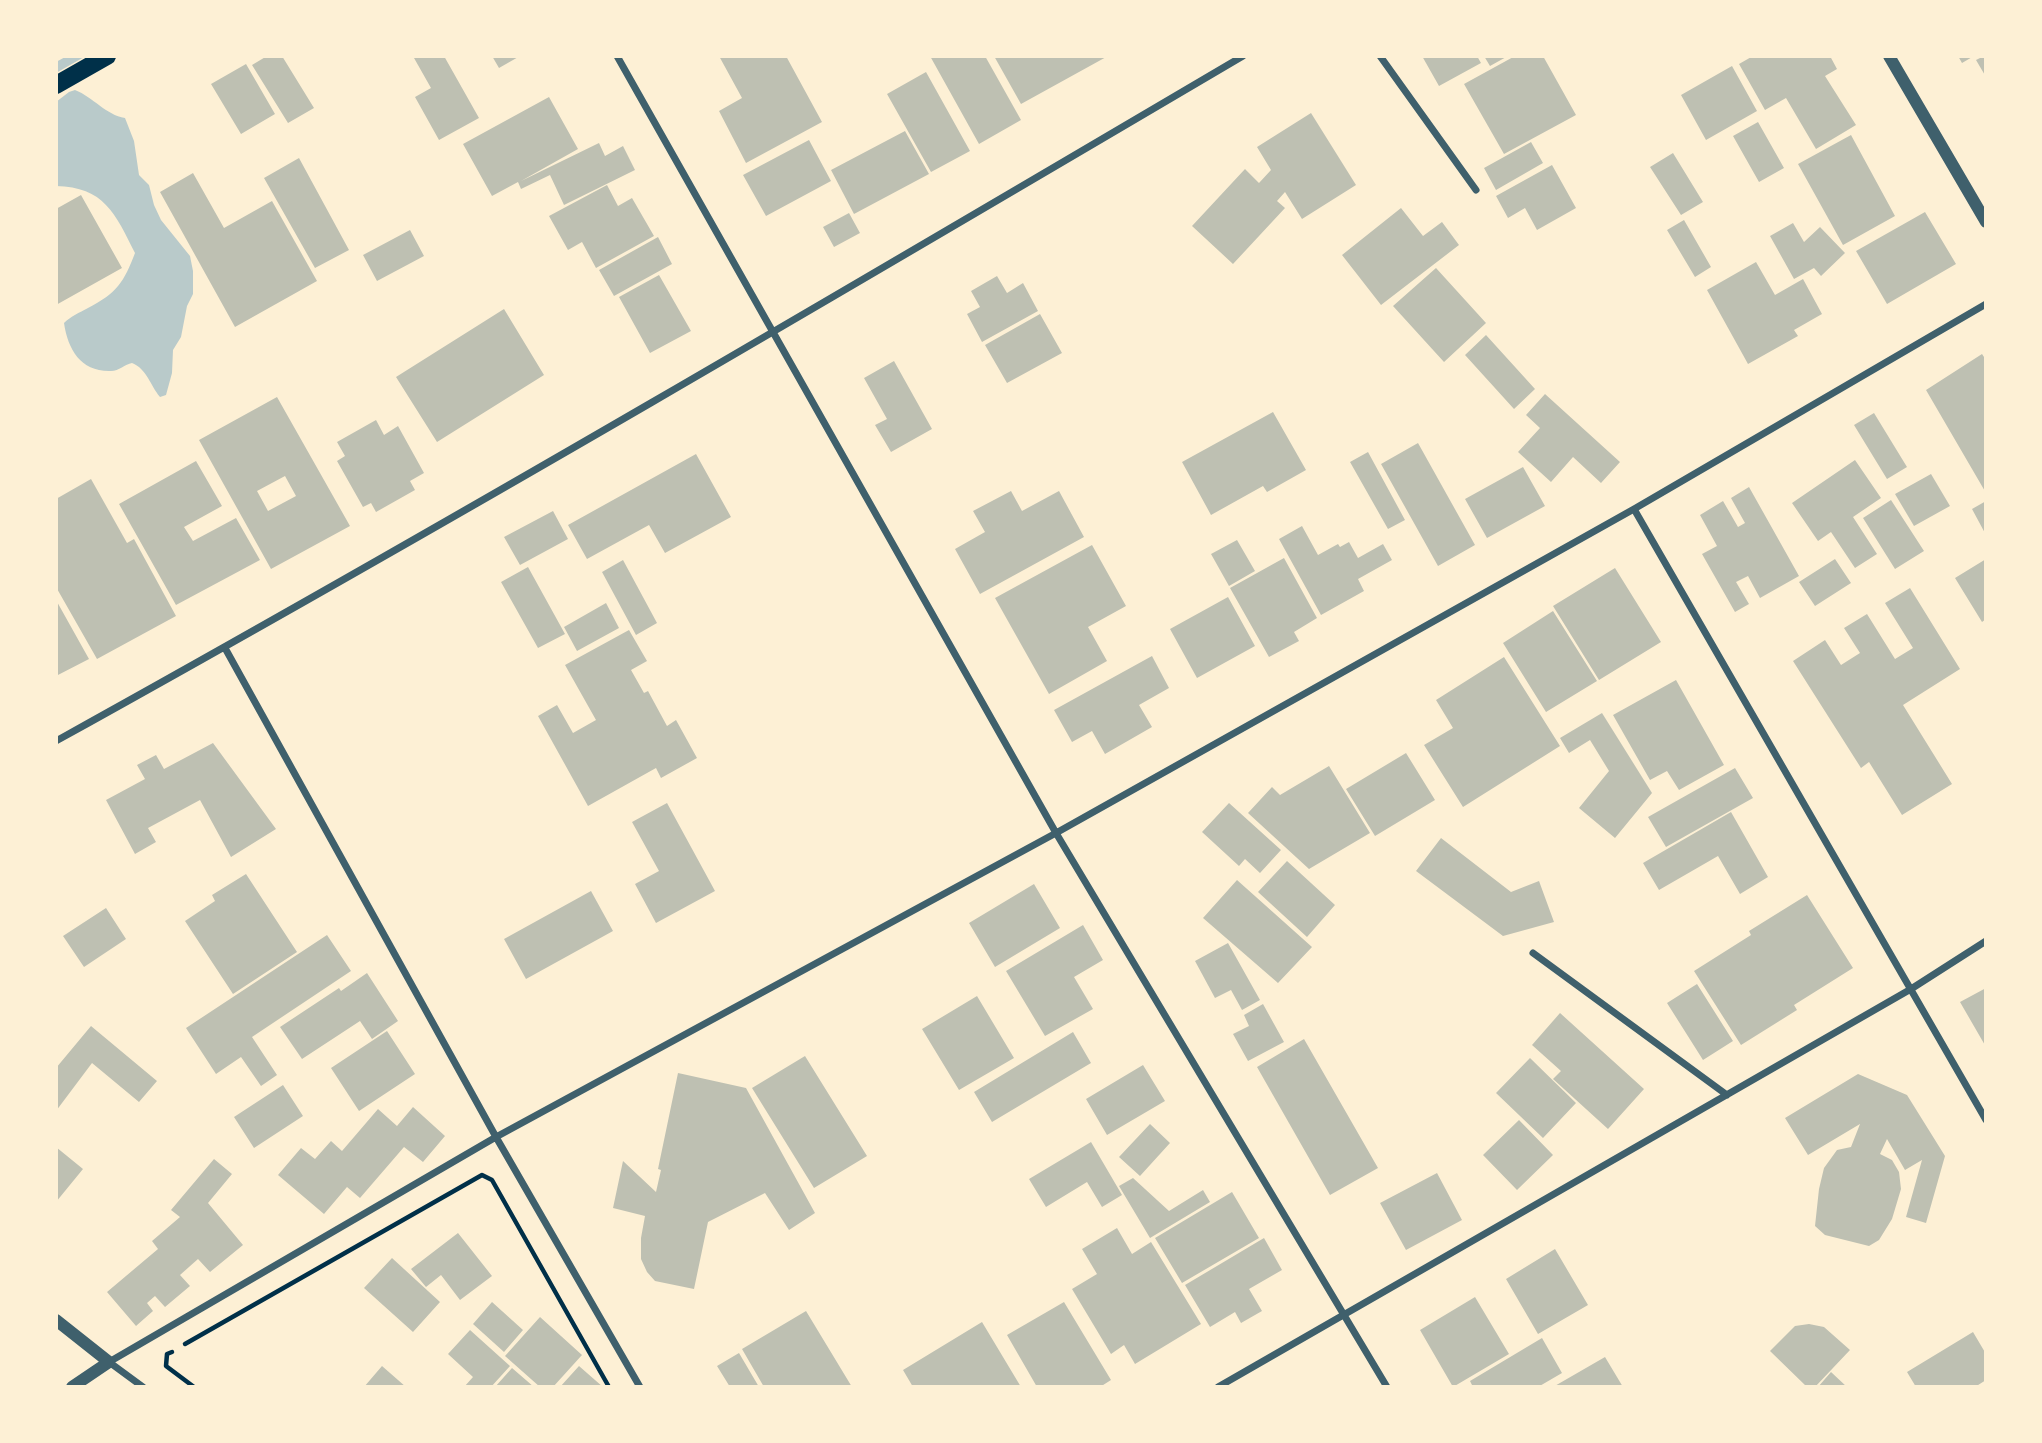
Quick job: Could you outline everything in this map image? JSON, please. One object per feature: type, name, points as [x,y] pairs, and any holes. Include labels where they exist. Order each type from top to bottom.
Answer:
[{"type":"main road","points":[[56,85],[107,56]]},
{"type":"street","points":[[617,56],[1056,833],[1387,1387]]},
{"type":"street","points":[[56,741],[225,648],[774,333],[1243,56]]},
{"type":"street","points":[[1380,56],[1476,190]]},
{"type":"street","points":[[1889,56],[1986,222]]},
{"type":"street","points":[[72,1387],[109,1362],[496,1137],[1056,833],[1634,509],[1986,304]]},
{"type":"street","points":[[1634,509],[1986,1120]]},
{"type":"street","points":[[225,648],[496,1137],[640,1387]]},
{"type":"street","points":[[1218,1387],[1911,989],[1986,941]]},
{"type":"street","points":[[1533,953],[1727,1095]]},
{"type":"street","points":[[56,1320],[143,1387]]},
{"type":"path","points":[[166,1366],[167,1354],[482,1175],[492,1180],[609,1387]]},
{"type":"path","points":[[157,1370],[166,1366]]},
{"type":"path","points":[[166,1366],[194,1387]]},
{"type":"shaded area","points":[[67,56],[86,56],[56,73],[56,62]]},
{"type":"shaded area","points":[[75,90],[125,118],[134,141],[139,175],[149,185],[161,220],[190,256],[193,294],[187,306],[181,337],[173,350],[172,373],[166,395],[160,397],[145,373],[132,363],[111,371],[92,368],[84,363],[73,350],[66,333],[64,323],[72,316],[113,292],[127,272],[135,253],[114,214],[97,197],[86,191],[56,186],[56,102]]},
{"type":"building","points":[[267,56],[282,56],[314,108],[288,123],[252,65]]},
{"type":"building","points":[[444,56],[479,118],[439,140],[415,97],[431,88],[414,58]]},
{"type":"building","points":[[492,56],[520,56],[499,68]]},
{"type":"building","points":[[719,56],[786,56],[822,122],[746,163],[719,111],[742,98]]},
{"type":"building","points":[[930,56],[985,56],[1021,120],[979,144]]},
{"type":"building","points":[[994,56],[1108,56],[1021,104]]},
{"type":"building","points":[[1422,56],[1477,56],[1481,63],[1439,86]]},
{"type":"building","points":[[1484,56],[1508,56],[1490,66]]},
{"type":"building","points":[[1515,56],[1543,56],[1576,115],[1504,154],[1464,84]]},
{"type":"building","points":[[1753,56],[1830,56],[1837,69],[1825,76],[1856,125],[1816,149],[1786,98],[1765,110],[1739,64]]},
{"type":"building","points":[[1958,56],[1974,56],[1962,63]]},
{"type":"building","points":[[1986,56],[1986,77],[1976,60]]},
{"type":"building","points":[[246,64],[275,114],[241,134],[211,84]]},
{"type":"building","points":[[1732,66],[1757,111],[1706,140],[1681,95]]},
{"type":"building","points":[[926,72],[970,151],[931,172],[887,94]]},
{"type":"building","points":[[549,97],[578,149],[521,181],[599,143],[605,156],[623,146],[635,170],[564,205],[550,175],[521,189],[518,182],[492,196],[463,144]]},
{"type":"building","points":[[1311,113],[1356,185],[1302,219],[1285,192],[1277,201],[1285,208],[1233,264],[1192,226],[1245,169],[1259,183],[1271,170],[1257,147]]},
{"type":"building","points":[[1758,122],[1784,168],[1759,182],[1733,136]]},
{"type":"building","points":[[905,131],[929,174],[854,214],[831,170]]},
{"type":"building","points":[[1851,135],[1895,216],[1843,245],[1798,164]]},
{"type":"building","points":[[809,140],[831,181],[766,216],[743,175]]},
{"type":"building","points":[[1531,142],[1543,163],[1496,190],[1484,168]]},
{"type":"building","points":[[1673,153],[1703,202],[1681,215],[1650,167]]},
{"type":"building","points":[[299,158],[349,250],[315,268],[264,178]]},
{"type":"building","points":[[1552,165],[1576,208],[1537,230],[1525,208],[1508,218],[1496,196]]},
{"type":"building","points":[[193,173],[224,228],[272,201],[317,281],[235,327],[160,192]]},
{"type":"building","points":[[607,185],[618,206],[632,198],[654,236],[596,268],[582,242],[568,250],[549,216]]},
{"type":"building","points":[[81,195],[122,268],[56,305],[56,209]]},
{"type":"building","points":[[1401,208],[1423,236],[1442,222],[1459,245],[1381,305],[1342,255]]},
{"type":"building","points":[[1925,212],[1956,264],[1887,304],[1856,251]]},
{"type":"building","points":[[849,213],[860,233],[834,247],[823,227]]},
{"type":"building","points":[[1684,220],[1711,267],[1695,277],[1667,230]]},
{"type":"building","points":[[1793,223],[1804,242],[1820,227],[1845,253],[1821,276],[1814,268],[1794,279],[1770,236]]},
{"type":"building","points":[[410,230],[424,256],[377,281],[363,255]]},
{"type":"building","points":[[658,237],[672,264],[614,296],[599,270]]},
{"type":"building","points":[[1756,262],[1775,295],[1803,279],[1822,314],[1794,330],[1798,336],[1748,364],[1707,290]]},
{"type":"building","points":[[1436,268],[1486,323],[1444,362],[1393,306]]},
{"type":"building","points":[[659,275],[691,331],[650,353],[619,297]]},
{"type":"building","points":[[997,276],[1007,293],[1023,283],[1038,311],[982,342],[967,314],[980,307],[971,291]]},
{"type":"building","points":[[504,309],[544,375],[437,442],[396,377]]},
{"type":"building","points":[[1040,314],[1062,353],[1007,383],[985,345]]},
{"type":"building","points":[[1486,335],[1535,389],[1514,409],[1465,355]]},
{"type":"building","points":[[1982,354],[1986,360],[1986,493],[1926,390]]},
{"type":"building","points":[[894,361],[932,429],[891,452],[875,425],[887,419],[864,378]]},
{"type":"building","points":[[1545,394],[1620,462],[1601,483],[1573,457],[1551,482],[1518,452],[1540,428],[1526,415]]},
{"type":"building","points":[[277,397],[350,526],[271,569],[199,440]],"holes":[[[285,476],[296,496],[268,511],[257,491]]]},
{"type":"building","points":[[1273,412],[1306,470],[1267,492],[1263,486],[1211,515],[1182,462]]},
{"type":"building","points":[[1874,413],[1907,467],[1887,479],[1854,425]]},
{"type":"building","points":[[376,420],[384,435],[398,426],[424,473],[410,481],[415,490],[376,512],[371,503],[363,507],[337,461],[345,456],[337,442]]},
{"type":"building","points":[[1418,443],[1475,545],[1438,566],[1381,464]]},
{"type":"building","points":[[1368,452],[1405,520],[1388,529],[1350,462]]},
{"type":"building","points":[[696,454],[731,517],[665,553],[649,525],[587,559],[568,525]]},
{"type":"building","points":[[1855,460],[1881,498],[1853,517],[1877,554],[1855,568],[1831,532],[1818,541],[1792,503]]},
{"type":"building","points":[[196,461],[222,506],[184,527],[193,541],[236,518],[260,560],[176,605],[119,504]]},
{"type":"building","points":[[1523,467],[1545,506],[1487,538],[1465,499]]},
{"type":"building","points":[[1931,474],[1950,506],[1914,526],[1895,494]]},
{"type":"building","points":[[91,479],[127,543],[134,539],[176,616],[97,659],[56,587],[56,499]]},
{"type":"building","points":[[1749,487],[1799,576],[1760,598],[1748,576],[1736,582],[1749,604],[1735,612],[1702,554],[1717,546],[1700,515],[1723,501],[1738,527],[1745,523],[1731,498]]},
{"type":"building","points":[[1011,491],[1022,511],[1059,491],[1084,537],[980,594],[955,549],[985,532],[973,511]]},
{"type":"building","points":[[1891,500],[1924,551],[1895,569],[1863,518]]},
{"type":"building","points":[[1986,501],[1986,535],[1972,509]]},
{"type":"building","points":[[553,511],[568,539],[520,565],[504,537]]},
{"type":"building","points":[[1302,526],[1318,555],[1338,544],[1340,547],[1349,542],[1358,558],[1383,544],[1392,560],[1358,579],[1364,591],[1321,615],[1279,539]]},
{"type":"building","points":[[1237,540],[1255,571],[1229,586],[1211,554]]},
{"type":"building","points":[[1092,545],[1126,606],[1088,627],[1107,661],[1049,694],[995,598]]},
{"type":"building","points":[[1284,558],[1317,618],[1294,632],[1299,641],[1269,657],[1230,588]]},
{"type":"building","points":[[1835,559],[1851,583],[1815,606],[1799,582]]},
{"type":"building","points":[[1986,559],[1986,619],[1982,622],[1955,578]]},
{"type":"building","points":[[623,560],[657,623],[636,635],[602,572]]},
{"type":"building","points":[[528,567],[565,634],[538,648],[501,582]]},
{"type":"building","points":[[1615,568],[1661,642],[1599,680],[1553,606]]},
{"type":"building","points":[[1910,588],[1960,669],[1903,705],[1952,784],[1902,815],[1869,762],[1861,768],[1793,661],[1825,640],[1841,665],[1860,653],[1844,628],[1867,614],[1895,659],[1913,648],[1885,603]]},
{"type":"building","points":[[1228,597],[1255,646],[1197,678],[1170,629]]},
{"type":"building","points":[[56,600],[89,659],[56,676]]},
{"type":"building","points":[[606,603],[619,628],[577,651],[564,627]]},
{"type":"building","points":[[1553,611],[1597,681],[1546,712],[1503,643]]},
{"type":"building","points":[[629,630],[647,661],[631,670],[644,693],[648,691],[667,726],[676,720],[697,758],[661,778],[656,768],[588,806],[538,716],[557,705],[573,733],[596,720],[565,665]]},
{"type":"building","points":[[1152,656],[1169,688],[1139,705],[1152,727],[1105,754],[1092,731],[1072,742],[1054,710]]},
{"type":"building","points":[[1504,657],[1560,746],[1463,807],[1424,745],[1453,728],[1436,700]]},
{"type":"building","points":[[1676,680],[1724,765],[1679,790],[1667,771],[1650,780],[1613,715]]},
{"type":"building","points":[[1602,713],[1652,793],[1615,838],[1579,808],[1609,771],[1590,740],[1569,753],[1560,738]]},
{"type":"building","points":[[213,743],[276,829],[231,857],[200,800],[148,828],[156,842],[135,854],[106,800],[145,779],[137,765],[156,755],[164,769]]},
{"type":"building","points":[[1406,753],[1435,800],[1375,836],[1346,789]]},
{"type":"building","points":[[1329,766],[1370,833],[1309,869],[1248,813],[1272,787],[1280,795]]},
{"type":"building","points":[[1735,768],[1753,798],[1666,847],[1648,817]]},
{"type":"building","points":[[667,803],[715,891],[656,923],[635,884],[659,871],[632,822]]},
{"type":"building","points":[[1229,803],[1281,850],[1260,873],[1245,859],[1239,866],[1202,832]]},
{"type":"building","points":[[1731,812],[1768,877],[1740,894],[1718,856],[1659,890],[1643,863]]},
{"type":"building","points":[[1441,838],[1511,892],[1539,881],[1554,922],[1503,936],[1416,871]]},
{"type":"building","points":[[1287,861],[1335,905],[1307,937],[1258,892]]},
{"type":"building","points":[[246,874],[297,952],[233,994],[185,921],[215,901],[212,895]]},
{"type":"building","points":[[1237,880],[1312,947],[1278,983],[1203,918]]},
{"type":"building","points":[[1034,884],[1060,928],[995,967],[969,923]]},
{"type":"building","points":[[591,891],[613,931],[526,979],[504,939]]},
{"type":"building","points":[[1807,895],[1853,968],[1794,1005],[1797,1010],[1741,1045],[1694,971],[1751,935],[1749,931]]},
{"type":"building","points":[[106,908],[126,939],[84,967],[63,936]]},
{"type":"building","points":[[1083,925],[1103,960],[1074,977],[1093,1009],[1045,1036],[1006,971]]},
{"type":"building","points":[[327,935],[351,971],[252,1037],[277,1075],[261,1086],[241,1057],[216,1074],[186,1028]]},
{"type":"building","points":[[1228,943],[1260,1000],[1242,1010],[1231,990],[1215,998],[1195,961]]},
{"type":"building","points":[[367,973],[398,1021],[372,1039],[360,1021],[302,1059],[280,1027]]},
{"type":"building","points":[[1697,984],[1733,1041],[1703,1060],[1667,1003]]},
{"type":"building","points":[[1986,988],[1986,1047],[1960,1002]]},
{"type":"building","points":[[977,996],[1014,1058],[959,1090],[922,1029]]},
{"type":"building","points":[[1263,1004],[1284,1042],[1248,1061],[1233,1034],[1249,1026],[1244,1015]]},
{"type":"building","points":[[1560,1013],[1644,1089],[1608,1129],[1553,1079],[1561,1071],[1532,1045]]},
{"type":"building","points":[[91,1026],[157,1081],[139,1102],[92,1063],[56,1111],[56,1068]]},
{"type":"building","points":[[387,1031],[415,1074],[359,1111],[331,1068]]},
{"type":"building","points":[[1073,1032],[1091,1063],[992,1122],[974,1092]]},
{"type":"building","points":[[1304,1039],[1378,1168],[1330,1195],[1257,1067]]},
{"type":"building","points":[[805,1056],[867,1156],[814,1188],[752,1088]]},
{"type":"building","points":[[1530,1058],[1576,1103],[1543,1138],[1496,1093]]},
{"type":"building","points":[[1143,1065],[1165,1101],[1107,1135],[1086,1099]]},
{"type":"building","points":[[678,1073],[746,1088],[815,1213],[789,1230],[765,1193],[708,1222],[694,1289],[655,1281],[641,1259],[645,1216],[613,1208],[623,1161],[656,1192],[661,1170],[658,1169]]},
{"type":"building","points":[[1858,1074],[1907,1095],[1945,1156],[1926,1223],[1906,1217],[1922,1160],[1905,1170],[1887,1139],[1880,1154],[1892,1160],[1899,1172],[1901,1189],[1892,1219],[1879,1240],[1869,1246],[1825,1235],[1815,1226],[1824,1168],[1837,1150],[1851,1147],[1860,1124],[1808,1155],[1785,1118]]},
{"type":"building","points":[[283,1085],[303,1116],[254,1148],[234,1117]]},
{"type":"building","points":[[413,1107],[445,1136],[423,1162],[404,1147],[360,1198],[347,1187],[324,1214],[278,1175],[301,1148],[315,1159],[331,1141],[342,1151],[378,1109],[397,1126]]},
{"type":"building","points":[[1519,1120],[1553,1155],[1517,1190],[1483,1155]]},
{"type":"building","points":[[1150,1124],[1170,1143],[1140,1176],[1119,1157]]},
{"type":"building","points":[[1091,1142],[1122,1195],[1102,1207],[1087,1182],[1046,1207],[1029,1179]]},
{"type":"building","points":[[56,1147],[83,1169],[56,1202]]},
{"type":"building","points":[[214,1159],[232,1174],[208,1203],[243,1245],[210,1272],[198,1259],[180,1275],[190,1286],[165,1307],[155,1296],[147,1303],[153,1311],[136,1326],[107,1292],[158,1249],[152,1241],[180,1217],[171,1210]]},
{"type":"building","points":[[1437,1173],[1462,1220],[1406,1250],[1380,1203]]},
{"type":"building","points":[[1133,1178],[1169,1211],[1203,1190],[1210,1202],[1150,1238],[1119,1186]]},
{"type":"building","points":[[1232,1192],[1259,1238],[1182,1283],[1155,1238]]},
{"type":"building","points":[[1117,1228],[1132,1254],[1151,1242],[1201,1324],[1135,1364],[1124,1345],[1111,1354],[1072,1289],[1097,1274],[1082,1249]]},
{"type":"building","points":[[458,1233],[492,1276],[460,1300],[441,1275],[426,1287],[411,1269]]},
{"type":"building","points":[[1264,1238],[1282,1270],[1249,1289],[1262,1311],[1241,1323],[1235,1312],[1210,1327],[1185,1285]]},
{"type":"building","points":[[1555,1249],[1588,1305],[1538,1334],[1506,1279]]},
{"type":"building","points":[[392,1258],[440,1302],[413,1332],[364,1288]]},
{"type":"building","points":[[1475,1297],[1509,1354],[1453,1387],[1420,1330]]},
{"type":"building","points":[[492,1302],[523,1330],[504,1352],[473,1324]]},
{"type":"building","points":[[1064,1302],[1111,1380],[1100,1387],[1037,1387],[1007,1335]]},
{"type":"building","points":[[806,1311],[852,1387],[764,1387],[742,1349]]},
{"type":"building","points":[[540,1317],[582,1355],[553,1387],[540,1387],[505,1356]]},
{"type":"building","points":[[982,1322],[1021,1387],[913,1387],[903,1370]]},
{"type":"building","points":[[1809,1324],[1824,1327],[1850,1350],[1815,1387],[1807,1387],[1770,1351],[1795,1326]]},
{"type":"building","points":[[470,1330],[510,1366],[491,1387],[464,1387],[473,1377],[448,1354]]},
{"type":"building","points":[[1973,1332],[1986,1354],[1986,1380],[1975,1387],[1916,1387],[1907,1372]]},
{"type":"building","points":[[1542,1338],[1562,1373],[1538,1387],[1473,1387],[1470,1381]]},
{"type":"building","points":[[739,1353],[759,1387],[730,1387],[717,1366]]},
{"type":"building","points":[[1605,1357],[1623,1387],[1553,1387]]},
{"type":"building","points":[[382,1366],[406,1387],[364,1387]]},
{"type":"building","points":[[579,1366],[603,1387],[560,1387]]},
{"type":"building","points":[[512,1368],[534,1387],[495,1387]]},
{"type":"building","points":[[1831,1372],[1847,1387],[1818,1387]]}]
